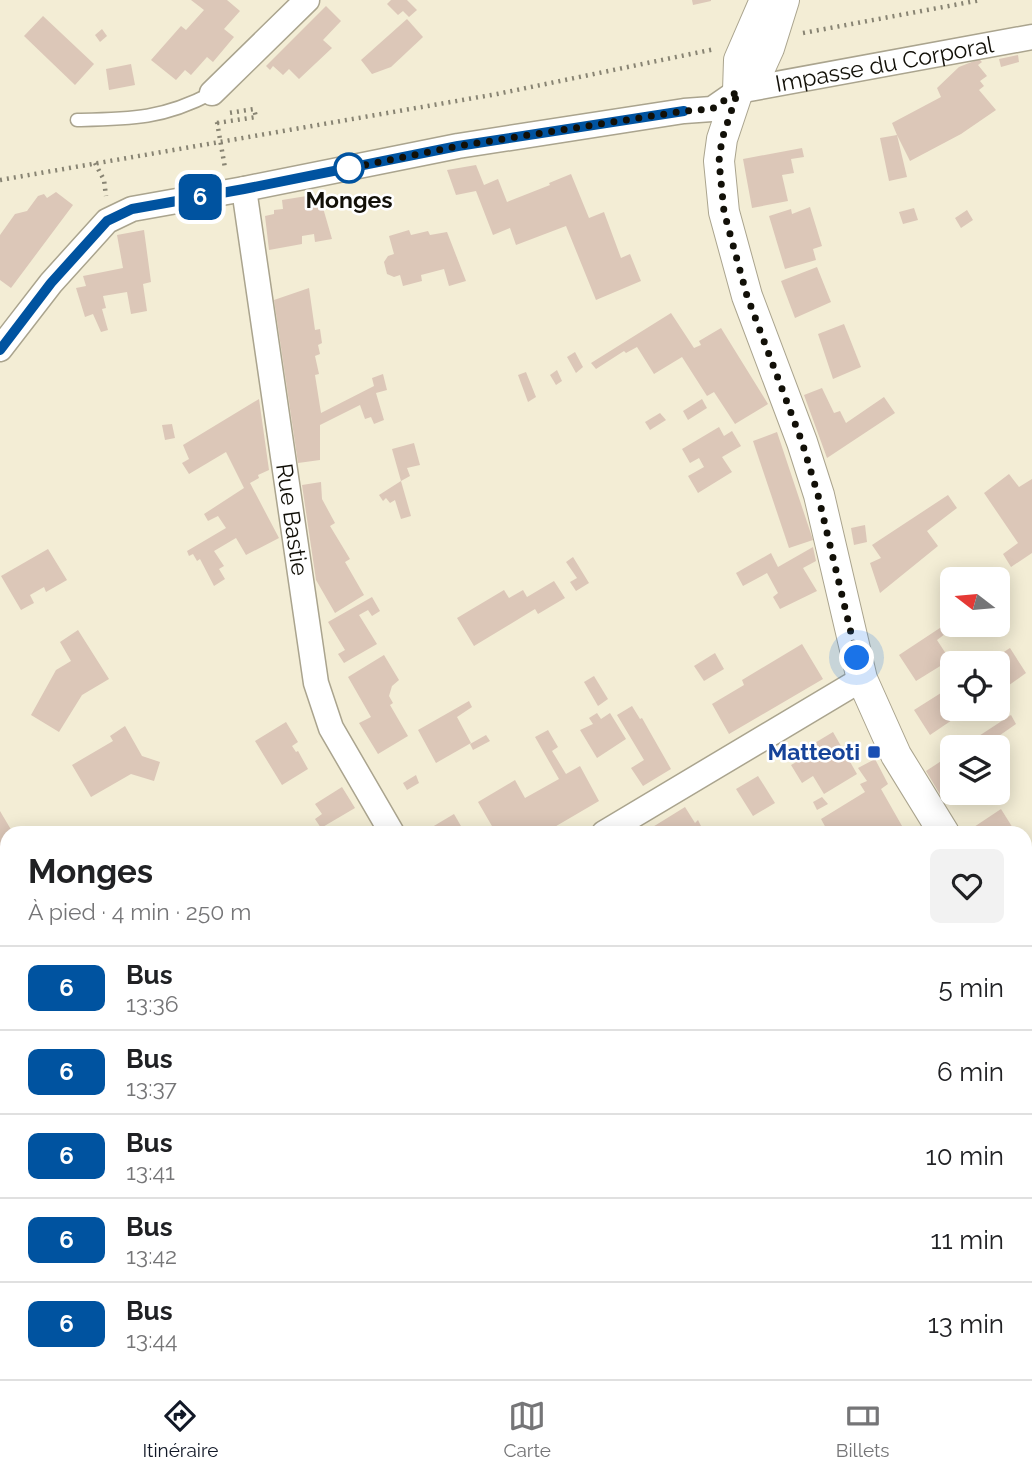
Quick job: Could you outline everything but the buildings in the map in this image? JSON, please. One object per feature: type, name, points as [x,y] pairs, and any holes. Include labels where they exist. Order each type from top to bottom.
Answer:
[{"type":"street","points":[[214,104],[307,0]]},
{"type":"street","points":[[759,41],[765,0]]},
{"type":"street","points":[[784,0],[759,41],[739,60],[738,91],[722,139],[719,161],[724,212],[747,296],[802,442],[818,495],[862,679],[896,755],[940,826]]},
{"type":"street","name":"Impasse du Corporal","points":[[738,91],[1032,37]]},
{"type":"street","points":[[0,349],[51,283],[107,221],[132,209],[236,183],[458,146],[712,109],[738,91]]},
{"type":"street","name":"Rue Bastie","points":[[236,183],[316,683],[331,728],[389,826]]},
{"type":"street","points":[[616,826],[862,679]]},
{"type":"lane","points":[[77,120],[141,118],[190,105],[214,104]]},
{"type":"path","points":[[0,180],[497,94],[981,0]]},
{"type":"path","points":[[214,104],[254,109],[256,117],[218,123],[221,142],[236,183]]},
{"type":"path","points":[[95,163],[104,180],[107,221]]},
{"type":"bus line","name":"6","points":[[0,350],[51,283],[107,221],[132,209],[458,146],[684,111]]},
{"type":"place","name":"Monges","points":[[349,168]]},
{"type":"place","name":"Matteoti","points":[[874,752]]},
{"type":"route","points":[[349,168],[345,169],[458,146],[712,109],[738,91],[722,139],[719,161],[724,212],[747,296],[802,442],[818,495],[857,658]]}]
